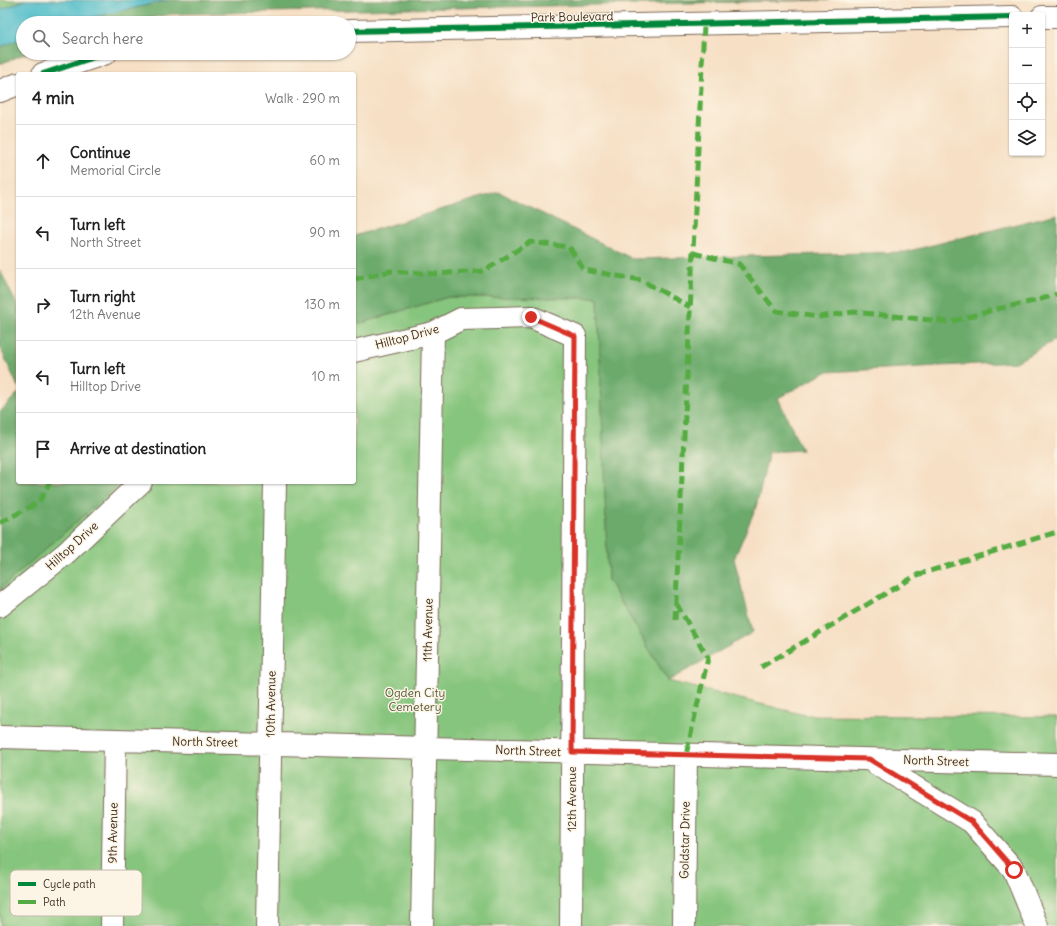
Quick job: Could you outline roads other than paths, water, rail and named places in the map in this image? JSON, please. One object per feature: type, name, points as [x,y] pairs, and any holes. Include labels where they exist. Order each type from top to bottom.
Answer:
[{"type":"street","name":"Park Boulevard","points":[[356,31],[1009,17]]},
{"type":"street","points":[[1045,17],[1057,17]]},
{"type":"street","points":[[49,72],[85,60]]},
{"type":"street","points":[[0,91],[16,85]]},
{"type":"street","name":"Hilltop Drive","points":[[356,351],[433,333],[461,320],[531,317],[575,336]]},
{"type":"street","name":"11th Avenue","points":[[422,926],[433,333]]},
{"type":"street","name":"12th Avenue","points":[[571,926],[575,336]]},
{"type":"street","name":"Hilltop Drive","points":[[0,606],[66,553],[139,484]]},
{"type":"street","name":"10th Avenue","points":[[267,926],[275,484]]},
{"type":"street","name":"North Street","points":[[0,737],[1057,764]]},
{"type":"street","name":"9th Avenue","points":[[113,870],[115,740]]},
{"type":"street","name":"Goldstar Drive","points":[[684,926],[686,754]]},
{"type":"street","points":[[869,759],[972,822],[1014,870],[1037,926]]},
{"type":"street","name":"9th Avenue","points":[[112,916],[112,926]]},
{"type":"water","points":[[25,0],[169,0],[99,16],[16,16],[16,41],[0,47],[0,10]]},
{"type":"park label","name":"Ogden City Cemetery","points":[[415,700]]}]
